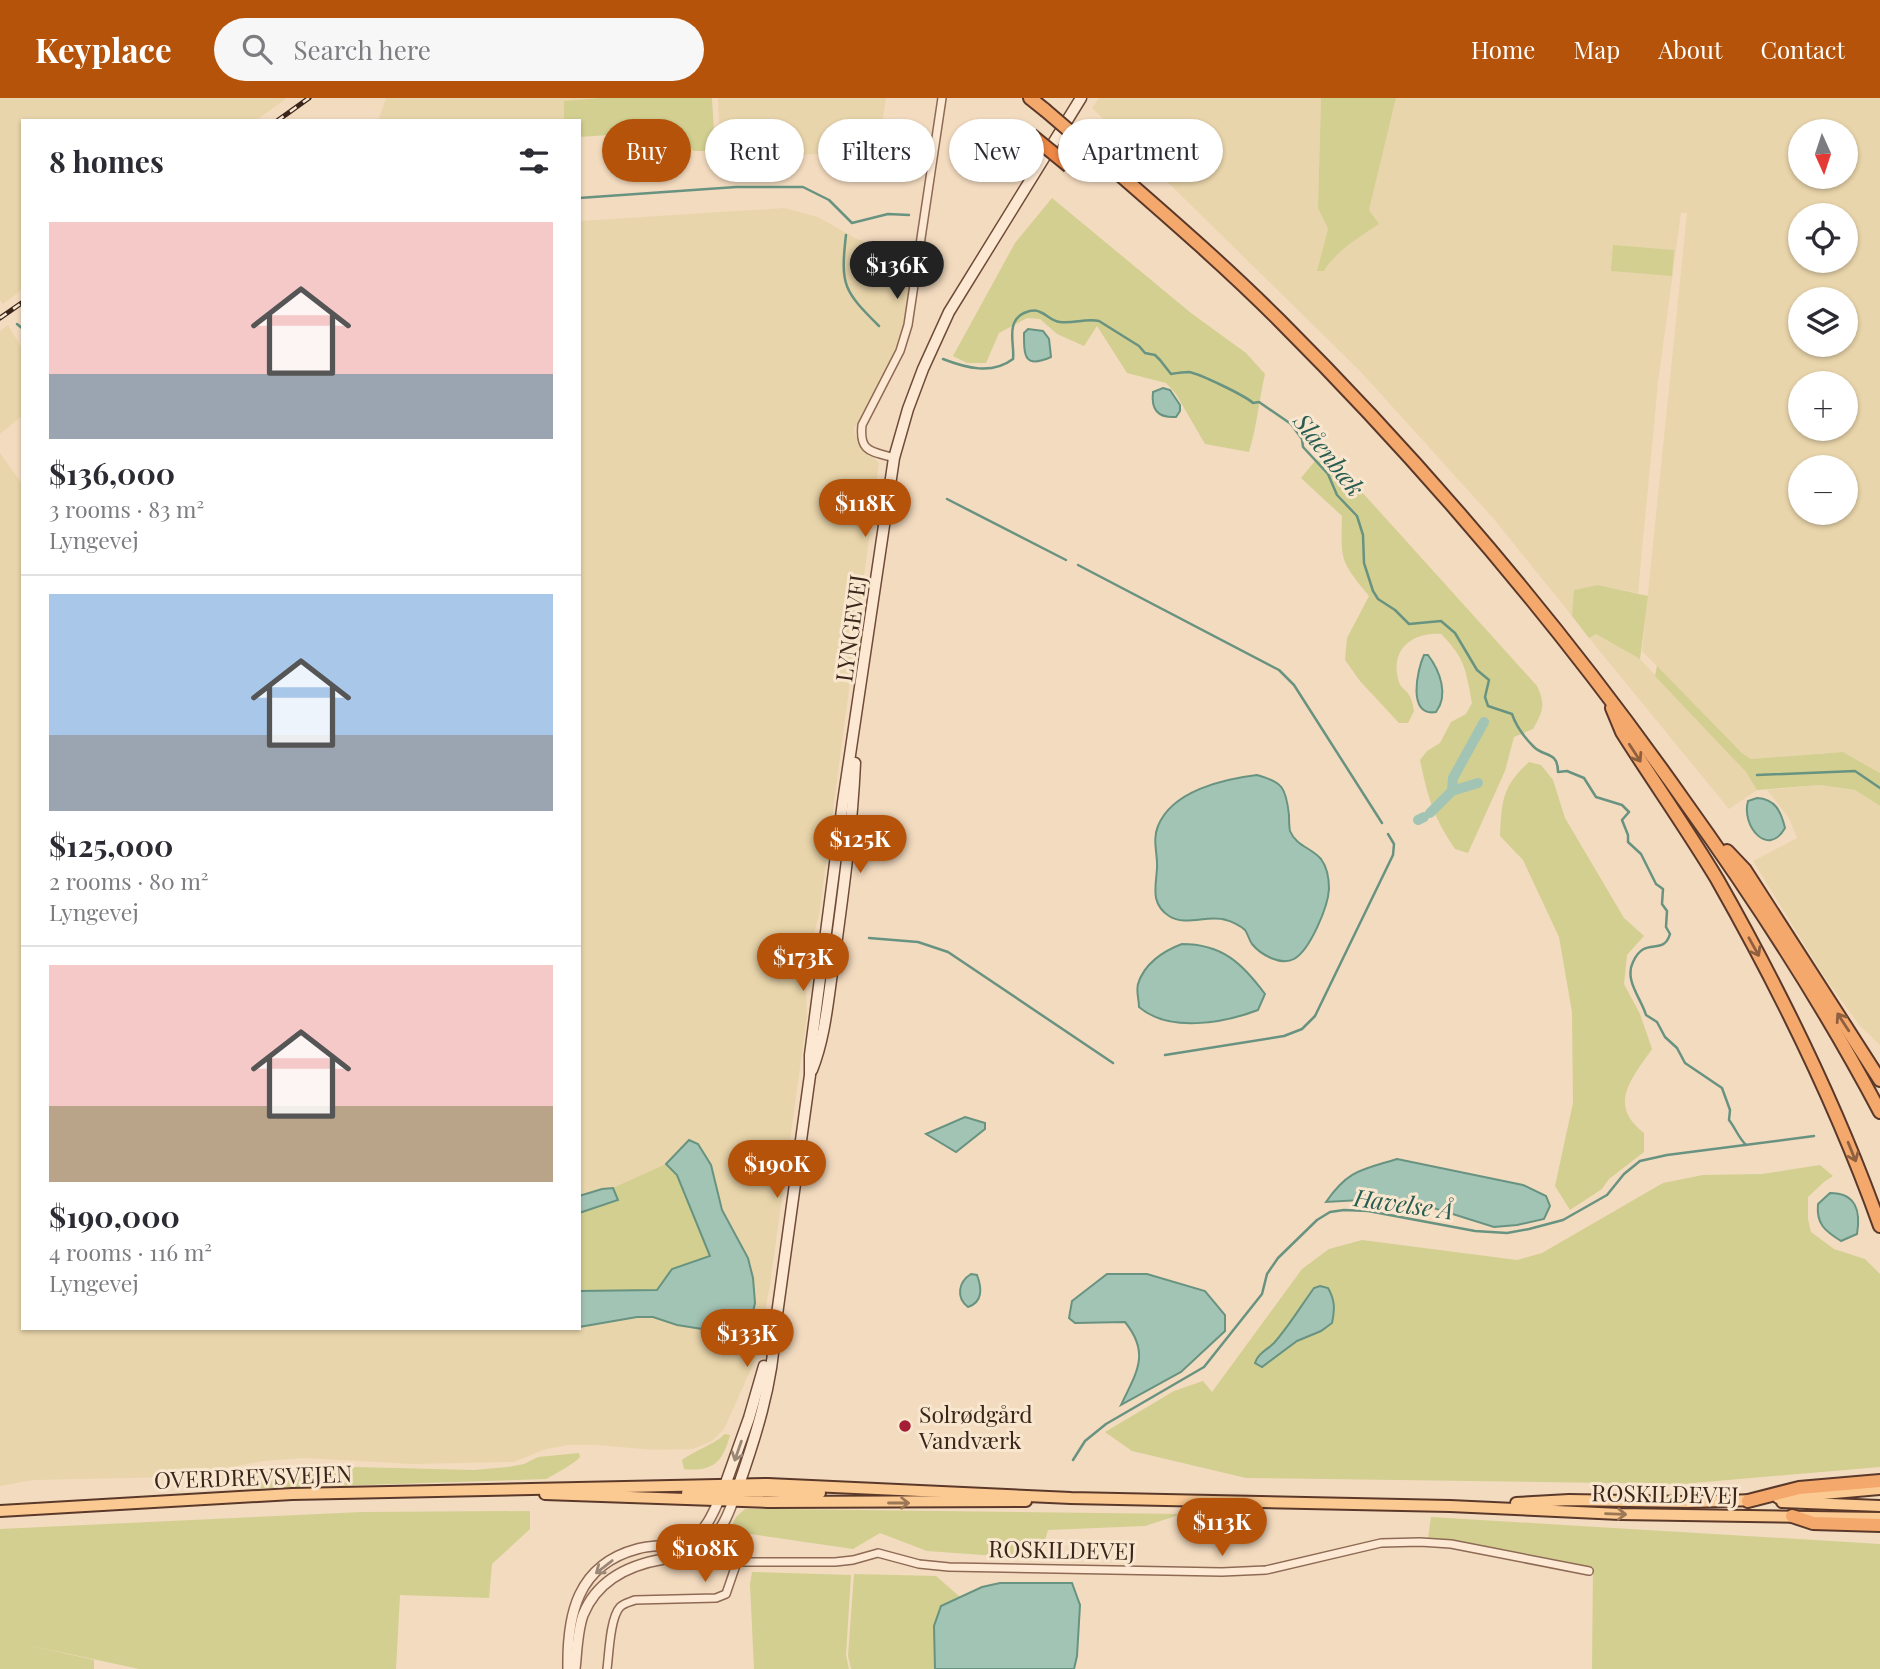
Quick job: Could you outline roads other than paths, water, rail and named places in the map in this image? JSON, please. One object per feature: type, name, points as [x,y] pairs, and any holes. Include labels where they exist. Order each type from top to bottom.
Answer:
[{"type":"highway","points":[[1030,98],[1087,146],[1278,320],[1410,458],[1487,544],[1605,692],[1703,827],[1767,920],[1880,1112]]},
{"type":"highway","points":[[1044,146],[1058,157]]},
{"type":"highway","points":[[1605,692],[1622,732],[1715,877],[1772,978],[1834,1109],[1880,1226]]},
{"type":"highway","points":[[1703,827],[1745,870],[1880,1080]]},
{"type":"highway","points":[[1748,1501],[1799,1488],[1880,1481]]},
{"type":"highway","points":[[1793,1516],[1813,1523],[1880,1525]]},
{"type":"main road","name":"LYNGEVEJ","points":[[736,1492],[761,1412],[774,1349],[830,901],[894,458],[908,408],[949,312],[1080,98]]},
{"type":"main road","name":"LYNGEVEJ","points":[[723,1492],[749,1418],[775,1329]]},
{"type":"main road","name":"ROSKILDEVEJ","points":[[736,1492],[844,1486],[1071,1499],[1450,1506],[1620,1514],[1880,1518]]},
{"type":"main road","name":"OVERDREVSVEJEN","points":[[0,1511],[292,1494],[547,1487],[736,1492]]},
{"type":"main road","name":"ROSKILDEVEJ","points":[[1748,1501],[1880,1489]]},
{"type":"main road","name":"OVERDREVSVEJEN","points":[[507,1490],[604,1496],[723,1492]]},
{"type":"main road","points":[[723,1492],[736,1492]]},
{"type":"main road","name":"ROSKILDEVEJ","points":[[736,1492],[933,1503],[1071,1499]]},
{"type":"main road","name":"ROSKILDEVEJ","points":[[1450,1506],[1569,1500],[1748,1501],[1880,1506]]},
{"type":"street","points":[[894,458],[869,451],[860,436],[862,425],[900,351],[908,325],[942,98]]},
{"type":"street","points":[[568,1669],[568,1627],[574,1606],[592,1577],[616,1557],[631,1551],[678,1544],[697,1535],[706,1525],[723,1492]]},
{"type":"street","points":[[575,1669],[583,1617],[591,1599],[605,1583],[626,1569],[642,1563],[695,1553],[719,1531],[736,1492]]},
{"type":"street","name":"ROSKILDEVEJ","points":[[607,1669],[614,1619],[619,1608],[635,1600],[716,1598],[726,1594],[737,1562],[835,1562],[878,1553],[919,1564],[949,1567],[1222,1572],[1266,1570],[1381,1543],[1420,1542],[1451,1544],[1589,1571]]},
{"type":"waterway","name":"Slåenbæk","points":[[581,198],[736,187],[803,187],[829,200],[852,223],[888,214],[909,215]]},
{"type":"waterway","name":"Slåenbæk","points":[[846,235],[844,266],[847,286],[858,304],[879,326]]},
{"type":"waterway","name":"Slåenbæk","points":[[943,359],[979,368],[1005,364],[1013,359],[1012,334],[1015,322],[1024,313],[1034,310],[1060,322],[1099,321],[1139,346],[1145,353],[1155,355],[1171,374],[1189,372],[1202,377],[1253,403],[1259,402],[1291,424],[1302,439],[1303,447],[1328,474],[1337,495],[1357,516],[1363,535],[1364,563],[1378,599],[1395,610],[1409,624],[1441,621],[1455,633],[1477,670],[1489,680],[1485,697],[1488,706],[1512,714],[1530,743],[1553,757],[1558,772],[1567,771],[1584,778],[1596,797],[1622,805],[1629,812],[1622,820],[1628,842],[1641,854],[1656,884],[1663,889],[1662,904],[1667,911],[1666,927],[1670,934],[1663,944],[1648,947],[1638,954],[1631,969],[1632,982],[1646,1015],[1657,1022],[1685,1063],[1722,1088],[1730,1110],[1729,1120],[1746,1145]]},
{"type":"waterway","name":"Slåenbæk","points":[[17,324],[21,327]]},
{"type":"waterway","points":[[947,499],[1066,560]]},
{"type":"waterway","points":[[1078,565],[1279,670],[1294,685],[1382,823]]},
{"type":"waterway","points":[[1452,791],[1453,778],[1484,722]]},
{"type":"waterway","points":[[1757,775],[1855,771],[1880,788]]},
{"type":"waterway","points":[[1430,813],[1452,791],[1478,783]]},
{"type":"waterway","points":[[1418,820],[1424,817]]},
{"type":"waterway","points":[[1165,1055],[1284,1036],[1302,1029],[1315,1016],[1393,855],[1394,844],[1388,834]]},
{"type":"waterway","points":[[869,938],[918,942],[948,952],[1113,1063]]},
{"type":"waterway","name":"Havelse Å","points":[[1073,1460],[1085,1441],[1106,1424],[1204,1367],[1262,1294],[1267,1274],[1278,1258],[1317,1220],[1330,1212],[1368,1211],[1475,1231],[1507,1233],[1563,1220],[1607,1195],[1624,1174],[1640,1161],[1814,1136]]},
{"type":"railway","points":[[280,119],[309,98]]},
{"type":"railway","points":[[0,318],[21,303]]},
{"type":"place","name":"Solrødgård Vandværk","points":[[905,1426]]}]
